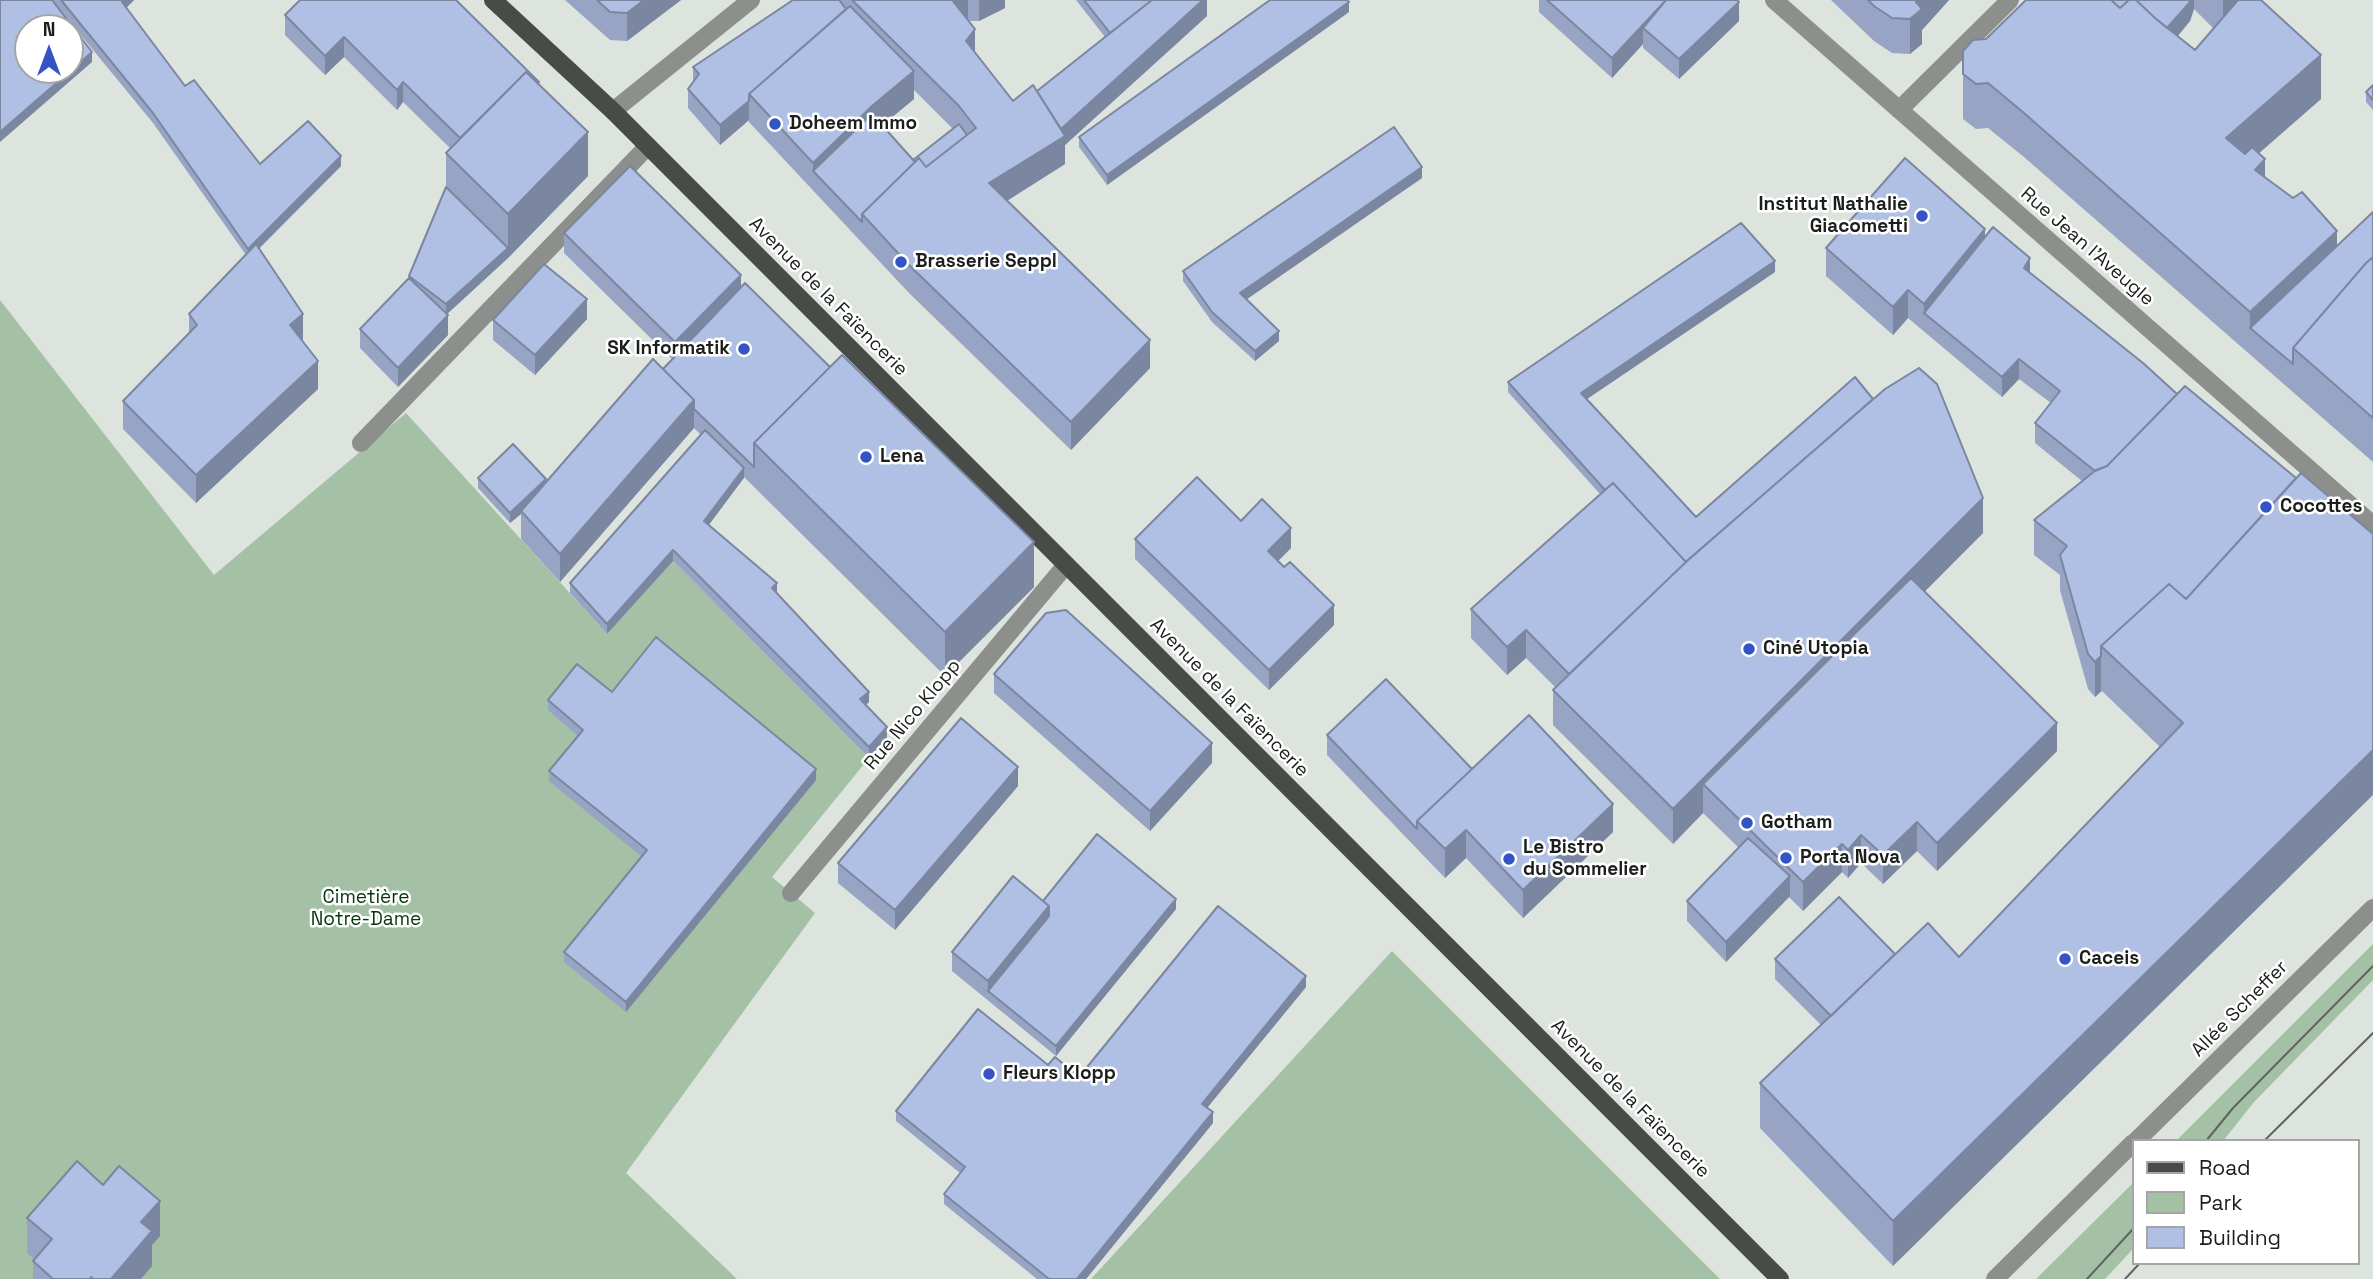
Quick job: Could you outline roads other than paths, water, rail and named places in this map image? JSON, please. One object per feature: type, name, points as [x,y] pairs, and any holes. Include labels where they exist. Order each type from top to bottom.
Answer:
[{"type":"main road","name":"Avenue de la Faïencerie","points":[[493,0],[613,111],[1780,1279]]},
{"type":"street","points":[[613,111],[751,0]]},
{"type":"street","name":"Rue Jean l'Aveugle","points":[[1773,0],[2373,526]]},
{"type":"street","points":[[1899,110],[2010,0]]},
{"type":"street","points":[[360,443],[648,146]]},
{"type":"street","name":"Rue Nico Klopp","points":[[791,893],[1066,565]]},
{"type":"street","name":"Allée Scheffer","points":[[2138,1139],[2373,908]]},
{"type":"street","name":"Allée Scheffer","points":[[1996,1279],[2132,1145]]},
{"type":"tram line","points":[[2208,1139],[2233,1108],[2373,966]]},
{"type":"tram line","points":[[2266,1139],[2373,1033]]},
{"type":"tram line","points":[[2087,1279],[2132,1230]]},
{"type":"tram line","points":[[2125,1279],[2138,1265]]},
{"type":"place","name":"Doheem Immo","points":[[775,124]]},
{"type":"place","name":"Institut Nathalie Giacometti","points":[[1922,216]]},
{"type":"place","name":"Brasserie Seppl","points":[[901,262]]},
{"type":"place","name":"SK Informatik","points":[[744,349]]},
{"type":"place","name":"Lena","points":[[866,457]]},
{"type":"place","name":"Cocottes","points":[[2266,507]]},
{"type":"place","name":"Ciné Utopia","points":[[1749,649]]},
{"type":"place","name":"Gotham","points":[[1747,823]]},
{"type":"place","name":"Porta Nova","points":[[1786,858]]},
{"type":"place","name":"Le Bistro du Sommelier","points":[[1509,859]]},
{"type":"place","name":"Caceis","points":[[2065,959]]},
{"type":"place","name":"Fleurs Klopp","points":[[989,1074]]},
{"type":"park label","name":"Cimetière Notre-Dame","points":[[366,909]]}]
